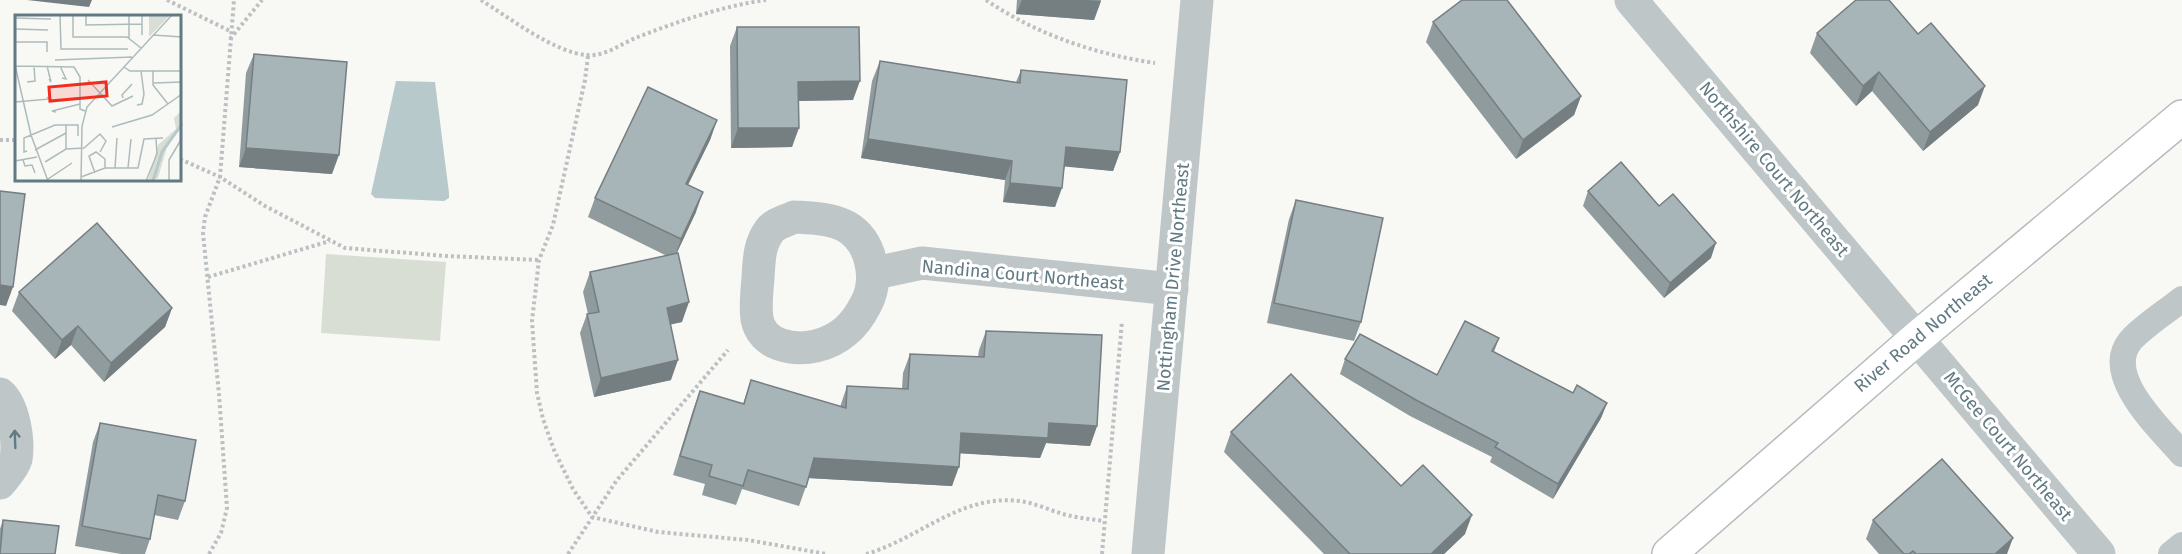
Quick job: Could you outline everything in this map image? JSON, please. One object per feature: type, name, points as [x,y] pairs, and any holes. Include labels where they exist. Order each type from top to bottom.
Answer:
[{"type":"main road","name":"River Road Northeast","points":[[1669,554],[1917,338],[2182,117]]},
{"type":"street","name":"Nottingham Drive Northeast","points":[[1148,554],[1197,0]]},
{"type":"street","name":"Northshire Court Northeast","points":[[1631,0],[1917,338]]},
{"type":"street","points":[[794,217],[820,219],[848,228],[864,247],[875,273],[868,300],[855,324],[830,343],[804,349],[784,348],[769,338],[757,321],[760,247],[771,228],[794,217]]},
{"type":"street","name":"Nandina Court Northeast","points":[[875,273],[922,262],[1172,289]]},
{"type":"street","name":"McGee Court Northeast","points":[[1917,338],[2099,554]]},
{"type":"street","points":[[0,394],[5,398],[15,430],[16,460],[0,483]]},
{"type":"lane","points":[[2182,299],[2131,340],[2122,353],[2122,372],[2136,399],[2182,454]]},
{"type":"lane","points":[[2171,554],[2182,545]]},
{"type":"path","points":[[167,0],[230,31]]},
{"type":"path","points":[[209,554],[221,533],[227,508],[219,394],[203,233],[205,217],[220,177],[229,40],[234,0]]},
{"type":"path","points":[[229,40],[262,0]]},
{"type":"path","points":[[481,0],[552,43],[588,56],[606,52],[636,37],[716,11],[742,3],[766,0]]},
{"type":"path","points":[[986,0],[1008,15],[1074,44],[1137,60],[1191,68]]},
{"type":"path","points":[[588,56],[585,80],[553,225],[539,260],[532,321],[537,393],[554,450],[573,489],[592,517],[658,532],[748,540],[826,554]]},
{"type":"path","points":[[182,160],[220,177],[265,206],[345,248],[539,260]]},
{"type":"path","points":[[207,277],[331,241]]},
{"type":"path","points":[[1102,554],[1125,285]]},
{"type":"path","points":[[568,554],[617,480],[740,335],[757,321]]},
{"type":"path","points":[[866,554],[882,549],[967,507],[993,501],[1019,501],[1077,518],[1104,521]]},
{"type":"shaded area","points":[[396,81],[435,82],[449,193],[449,198],[444,201],[375,198],[371,194]]},
{"type":"shaded area","points":[[326,254],[446,262],[440,341],[321,333]]},
{"type":"building","points":[[1462,0],[1507,0],[1581,96],[1523,140],[1433,22]]},
{"type":"building","points":[[1856,0],[1889,0],[1918,34],[1931,23],[1985,86],[1930,132],[1879,72],[1863,86],[1817,33]]},
{"type":"building","points":[[737,27],[859,27],[860,81],[798,82],[799,128],[738,128]]},
{"type":"building","points":[[254,54],[347,62],[339,155],[246,148]]},
{"type":"building","points":[[880,61],[1020,83],[1021,70],[1127,80],[1120,152],[1066,147],[1062,188],[1010,183],[1012,161],[868,139]]},
{"type":"building","points":[[648,87],[717,120],[686,184],[703,192],[681,239],[595,198]]},
{"type":"building","points":[[1621,162],[1659,206],[1673,194],[1716,243],[1670,283],[1588,191]]},
{"type":"building","points":[[0,191],[25,194],[13,287],[0,285]]},
{"type":"building","points":[[1296,200],[1383,218],[1361,322],[1274,303]]},
{"type":"building","points":[[97,223],[172,308],[111,363],[78,326],[62,340],[19,292]]},
{"type":"building","points":[[678,253],[689,302],[667,308],[678,360],[601,378],[587,314],[599,312],[590,272]]},
{"type":"building","points":[[1465,321],[1499,338],[1492,351],[1573,393],[1577,385],[1607,403],[1558,484],[1495,447],[1498,443],[1345,359],[1360,334],[1437,375]]},
{"type":"building","points":[[986,331],[1102,335],[1097,426],[1049,423],[1048,438],[961,433],[959,467],[814,458],[806,487],[748,470],[743,486],[709,476],[712,465],[680,456],[700,391],[744,404],[751,380],[846,408],[847,386],[908,389],[910,354],[984,357]]},
{"type":"building","points":[[1291,374],[1401,486],[1423,465],[1472,515],[1431,554],[1350,554],[1231,432]]},
{"type":"building","points":[[100,423],[196,440],[185,501],[158,495],[150,539],[82,526]]},
{"type":"building","points":[[1942,459],[2013,538],[1995,554],[1916,554],[1913,551],[1904,554],[1873,520]]},
{"type":"building","points":[[3,520],[59,526],[55,554],[0,554]]}]
